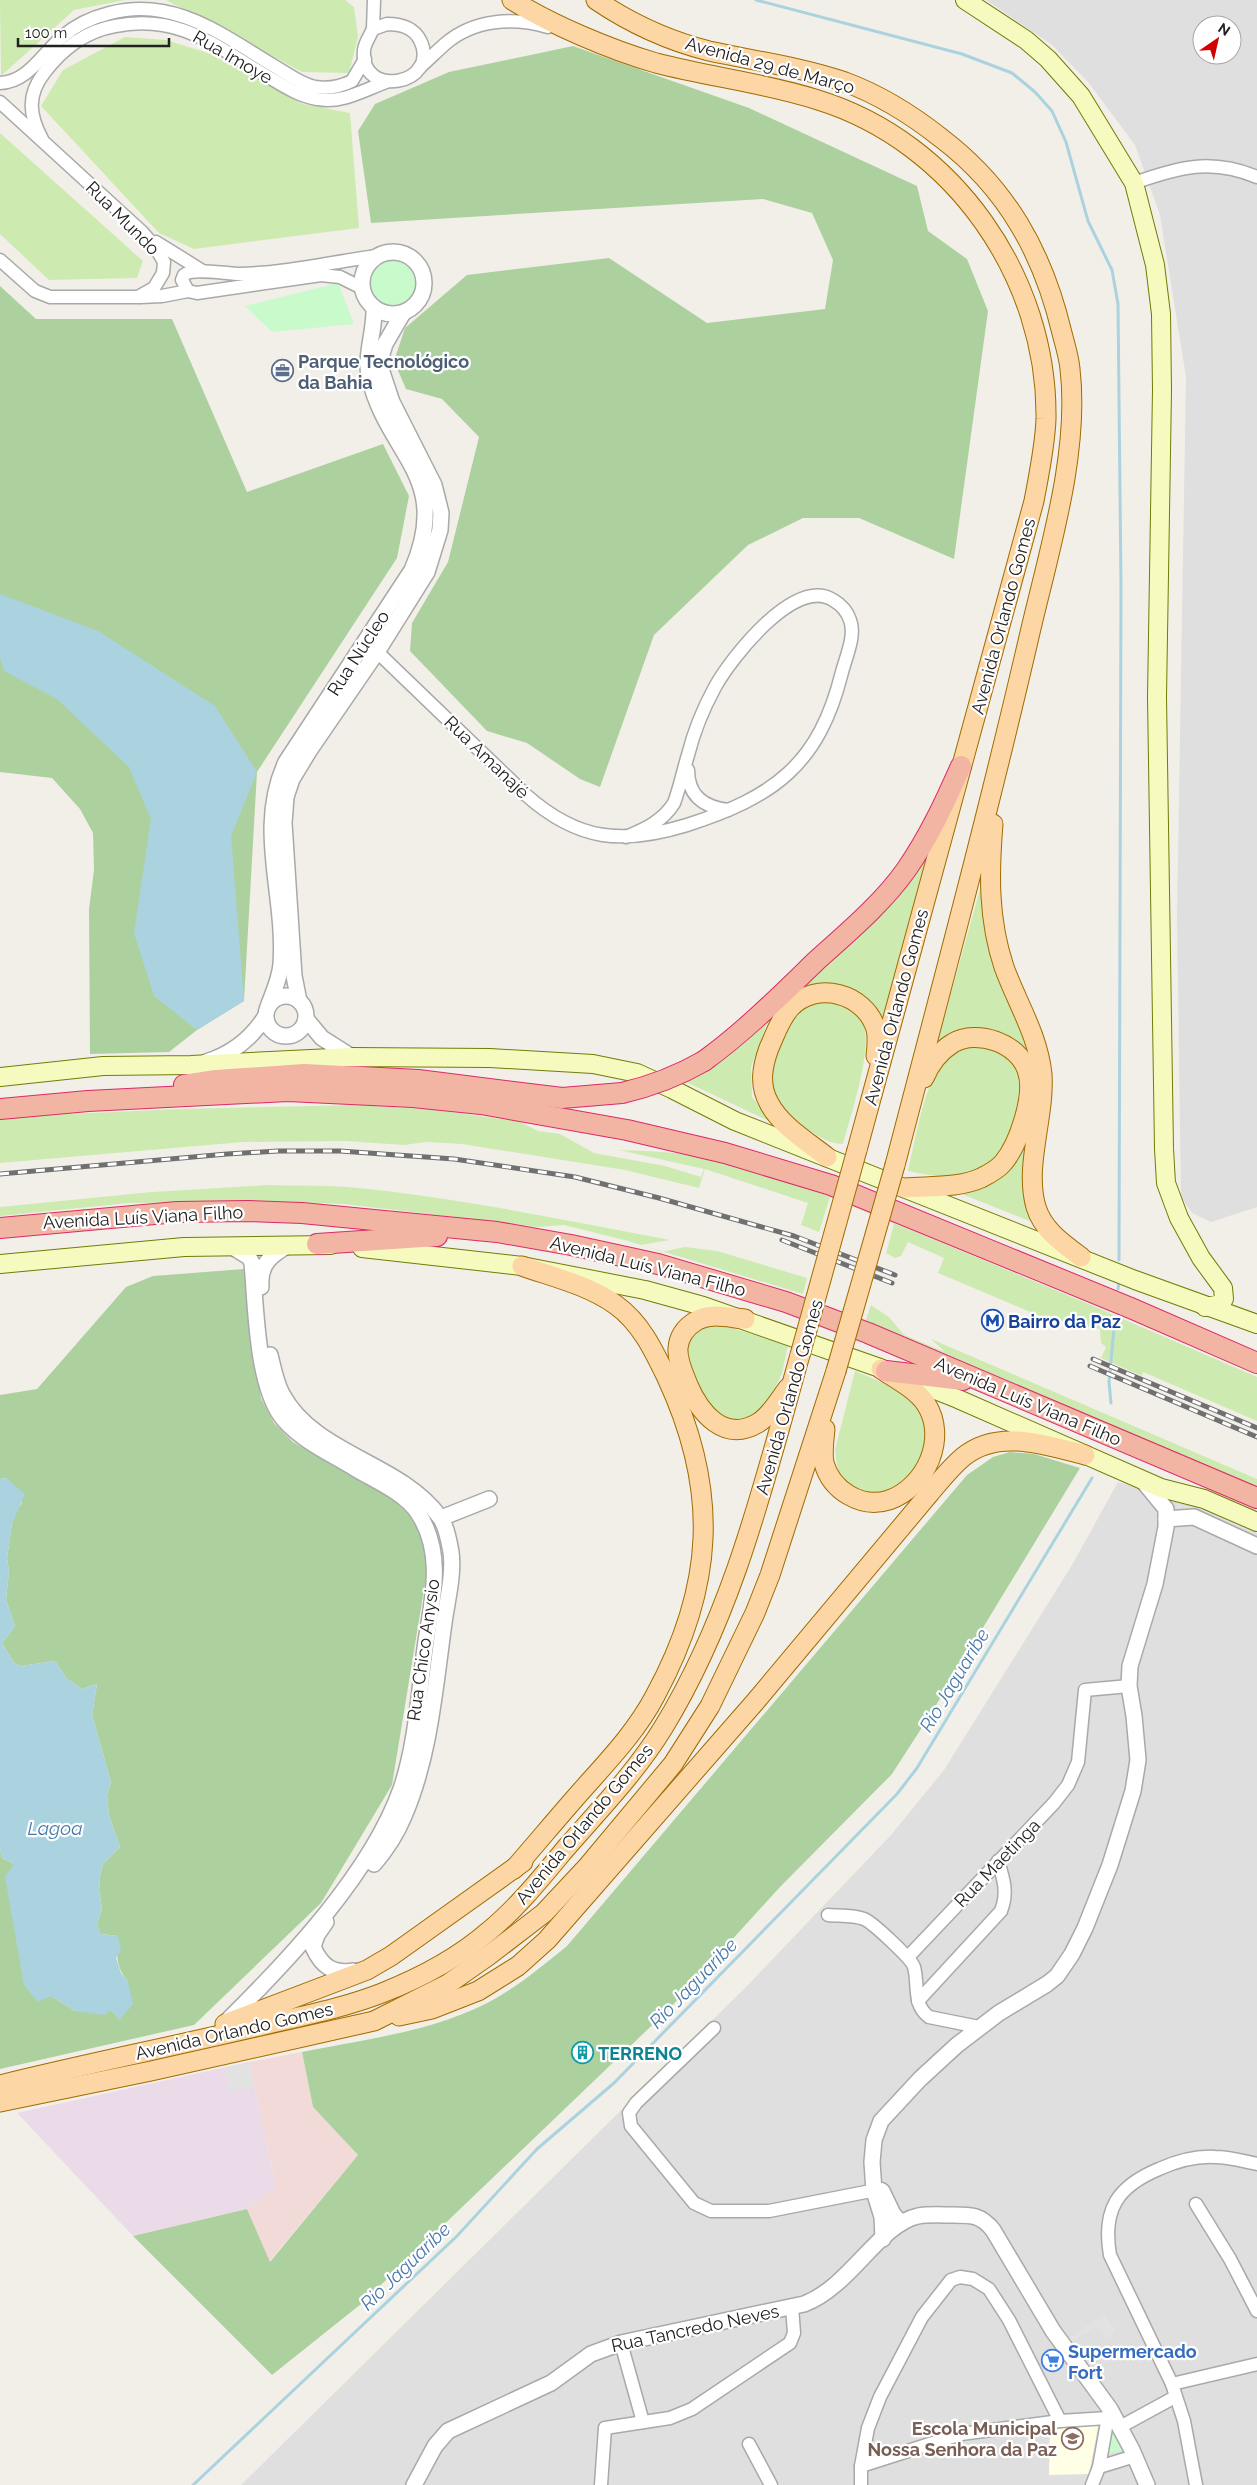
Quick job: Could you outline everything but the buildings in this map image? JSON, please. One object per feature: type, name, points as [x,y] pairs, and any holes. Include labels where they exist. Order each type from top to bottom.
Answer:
[{"type":"highway","points":[[88,1101],[216,1080],[304,1074],[427,1080],[562,1098],[622,1093],[644,1088],[684,1073],[728,1044],[866,914],[904,872],[931,832],[961,766]]},
{"type":"highway","points":[[0,1110],[88,1101],[288,1091],[413,1097],[481,1104],[556,1116],[645,1134],[778,1168],[831,1185],[1133,1309],[1257,1363]]},
{"type":"highway","name":"Avenida Luís Viana Filho","points":[[0,1228],[177,1212],[248,1211],[302,1213],[496,1232],[590,1249],[731,1284],[786,1302],[868,1333],[1257,1498]]},
{"type":"highway","points":[[317,1244],[496,1232]]},
{"type":"highway","points":[[883,1370],[986,1383]]},
{"type":"main road","name":"Avenida 29 de Março","points":[[512,0],[590,38],[656,63],[819,100],[855,113],[885,129],[941,172],[963,194],[984,221],[1005,254],[1022,294]]},
{"type":"main road","points":[[965,0],[1026,40],[1064,76],[1081,96],[1134,183],[1155,265],[1161,314],[1162,390],[1157,697],[1164,1149],[1166,1183],[1179,1218],[1201,1258],[1223,1288],[1224,1299],[1220,1304],[1205,1307]]},
{"type":"main road","name":"Avenida 29 de Março","points":[[602,3],[659,34],[684,43],[845,82],[888,102],[941,138],[978,171],[1001,197],[1035,251],[1055,304],[1070,367]]},
{"type":"main road","name":"Avenida Orlando Gomes","points":[[1,2098],[100,2061],[194,2042],[308,2015],[378,1995],[448,1960],[490,1931],[526,1894],[627,1778],[662,1729],[684,1691],[710,1637],[740,1562],[756,1514],[1015,574],[1042,463],[1046,419],[1043,374],[1034,327],[1022,294]]},
{"type":"main road","name":"Avenida Orlando Gomes","points":[[1,2098],[151,2071],[374,2021],[448,1984],[488,1956],[544,1912],[586,1867],[673,1764],[710,1706],[755,1612],[795,1502],[833,1380],[895,1165],[997,774],[1059,506],[1072,414],[1070,367]]},
{"type":"main road","points":[[997,774],[990,878],[992,912],[1005,968],[1029,1022],[1042,1074],[1042,1095],[1033,1194],[1040,1218],[1048,1230],[1083,1258]]},
{"type":"main road","points":[[827,1157],[778,1116],[769,1104],[764,1091],[762,1076],[764,1061],[778,1026],[790,1008],[803,998],[819,992],[840,994],[853,1000],[870,1016],[876,1030],[877,1046],[871,1100]]},
{"type":"main road","points":[[905,1188],[978,1179],[1002,1164],[1020,1131],[1028,1104],[1030,1083],[1027,1069],[1018,1055],[1004,1044],[987,1038],[971,1038],[954,1042],[938,1055],[926,1072],[910,1106]]},
{"type":"main road","points":[[0,1067],[191,1065],[352,1057],[490,1058],[610,1066],[637,1073],[735,1121],[1135,1280],[1205,1307],[1257,1324]]},
{"type":"main road","points":[[0,1077],[103,1066]]},
{"type":"main road","name":"Avenida Luís Viana Filho","points":[[0,1264],[184,1246],[317,1244],[396,1250],[522,1266],[645,1290],[745,1319],[883,1370],[958,1399],[1140,1479],[1182,1494],[1204,1499],[1257,1522]]},
{"type":"main road","points":[[514,1869],[618,1751],[654,1698],[673,1660],[690,1616],[699,1581],[704,1535],[704,1501],[689,1433],[652,1347],[636,1324],[616,1305],[588,1289],[522,1266]]},
{"type":"main road","points":[[745,1319],[707,1317],[698,1320],[682,1335],[677,1351],[679,1359],[694,1399],[705,1415],[716,1424],[732,1428],[756,1424],[772,1409],[794,1378]]},
{"type":"main road","points":[[833,1380],[824,1444],[824,1461],[827,1473],[832,1481],[852,1498],[864,1502],[888,1500],[908,1488],[928,1465],[936,1446],[936,1433],[932,1414],[925,1403],[914,1391],[883,1370]]},
{"type":"main road","points":[[374,2021],[432,2009],[478,1991],[518,1966],[548,1940],[630,1847],[935,1487],[964,1456],[985,1444],[1008,1441],[1033,1442],[1085,1455]]},
{"type":"main road","points":[[194,2042],[223,2025],[367,1970],[391,1956],[514,1869],[627,1778]]},
{"type":"street","points":[[374,0],[374,29],[366,41],[365,60],[372,73],[386,82],[405,80],[446,43],[463,32],[486,23],[511,20],[536,24],[590,38]]},
{"type":"street","name":"Rua Imoye","points":[[0,83],[20,78],[63,36],[73,29],[104,14],[124,11],[161,11],[184,17],[208,27],[301,81],[316,87],[331,88],[352,81],[365,60]]},
{"type":"street","name":"Rua Imoye","points":[[42,140],[32,119],[31,107],[35,87],[41,77],[53,61],[80,39],[106,27],[122,24],[152,22],[192,32],[296,93],[320,100],[336,100],[348,97],[386,82]]},
{"type":"street","points":[[374,29],[397,24],[414,32],[423,49],[419,68]]},
{"type":"street","name":"Rua Mundo","points":[[0,102],[142,232],[156,248],[164,262],[163,273],[154,288],[138,297]]},
{"type":"street","points":[[1134,183],[1172,170],[1212,165],[1243,172],[1257,178]]},
{"type":"street","points":[[142,232],[171,253],[206,272]]},
{"type":"street","points":[[188,290],[183,284],[184,275],[190,271],[256,273],[377,256],[385,253],[402,253],[418,264],[423,273],[424,283],[420,300],[415,306],[403,313],[391,314],[374,308],[365,296],[362,288],[365,270],[377,256]]},
{"type":"street","points":[[0,260],[42,295],[84,299],[162,296],[188,290],[197,292],[321,275],[340,277],[362,288]]},
{"type":"street","name":"Rua Núcleo","points":[[299,1001],[294,976],[284,823],[286,797],[292,780],[372,647],[412,570],[422,548],[426,529],[423,487],[379,402],[369,373],[375,321],[374,308]]},
{"type":"street","name":"Rua Núcleo","points":[[191,1065],[224,1055],[236,1048],[248,1039],[267,1011],[281,964],[271,814],[277,782],[286,762],[427,572],[440,530],[440,507],[434,485],[392,402],[381,369],[381,357],[385,344],[391,330],[403,313]]},
{"type":"street","name":"Rua Amanajé","points":[[372,647],[552,817],[583,830],[626,837],[661,833],[731,810],[774,786],[788,774],[809,751],[821,731],[842,676],[852,630],[847,613],[839,604],[822,595],[805,597],[788,606],[761,629],[725,670],[702,713],[688,753],[678,793],[669,811],[654,824],[626,837]]},
{"type":"street","name":"Rua Amanajé","points":[[688,753],[688,779],[693,793],[708,805],[731,810]]},
{"type":"street","points":[[287,996],[299,1001],[306,1013],[304,1026],[294,1035],[281,1036],[270,1029],[267,1011],[280,997],[287,996]]},
{"type":"street","points":[[306,1020],[322,1038],[352,1057]]},
{"type":"street","name":"Rua Chico Anysio","points":[[289,1244],[270,1256],[263,1265],[261,1277],[270,1356],[281,1392],[289,1406],[310,1427],[423,1497],[441,1518],[451,1552],[451,1571],[435,1688],[422,1759],[412,1795],[392,1840],[333,1912],[318,1935],[314,1947],[322,1964],[330,1970],[340,1973],[367,1970]]},
{"type":"street","name":"Rua Chico Anysio","points":[[223,2025],[269,1980],[337,1898],[373,1849],[388,1821],[406,1772],[434,1591],[434,1553],[424,1524],[408,1501],[302,1437],[278,1413],[265,1380],[252,1263],[249,1257],[229,1245]]},
{"type":"street","points":[[1140,1479],[1166,1514],[1194,1517],[1257,1546]]},
{"type":"street","points":[[882,2239],[882,2217],[876,2186],[873,2148],[881,2121],[920,2079],[979,2027],[1057,1976],[1072,1954],[1085,1928],[1110,1865],[1136,1775],[1138,1746],[1129,1686],[1130,1666],[1155,1584],[1166,1514],[1182,1494]]},
{"type":"street","points":[[424,1524],[424,1518],[431,1513],[436,1513],[441,1518],[490,1499]]},
{"type":"street","name":"Rua Maetinga","points":[[908,1957],[1054,1803],[1075,1773],[1085,1690],[1129,1686]]},
{"type":"street","points":[[918,2001],[1001,1912],[1006,1893],[1006,1884],[998,1861]]},
{"type":"street","points":[[828,1915],[864,1919],[908,1957],[915,1972],[918,2001],[924,2013],[933,2019],[979,2027]]},
{"type":"street","points":[[714,2028],[636,2103],[629,2114],[631,2126],[694,2202],[711,2211],[750,2213],[777,2210],[876,2186]]},
{"type":"street","points":[[1196,2485],[1184,2421],[1172,2384],[1110,2255],[1108,2230],[1112,2207],[1128,2186],[1139,2177],[1166,2166],[1199,2157],[1216,2157],[1257,2164]]},
{"type":"street","points":[[876,2186],[893,2214],[901,2223],[919,2216],[976,2215],[986,2220],[1014,2263],[1053,2331],[1112,2418],[1135,2456],[1147,2485]]},
{"type":"street","points":[[1196,2204],[1230,2259],[1257,2312]]},
{"type":"street","name":"Rua Tancredo Neves","points":[[414,2485],[434,2446],[448,2431],[551,2383],[591,2354],[621,2343],[792,2307],[815,2300],[828,2292],[901,2223]]},
{"type":"street","points":[[862,2485],[861,2466],[868,2428],[880,2397],[907,2343],[940,2293],[951,2280],[960,2277],[973,2279],[989,2289],[1009,2320],[1060,2421]]},
{"type":"street","points":[[602,2485],[604,2431],[608,2427],[670,2418],[698,2406],[784,2348],[794,2336],[792,2307]]},
{"type":"street","points":[[621,2343],[643,2422]]},
{"type":"street","points":[[1172,2384],[1257,2364]]},
{"type":"street","points":[[861,2466],[961,2434],[1060,2421],[1112,2418],[1175,2397]]},
{"type":"street","points":[[1092,2485],[1099,2467],[1112,2418]]},
{"type":"street","points":[[749,2444],[771,2485]]},
{"type":"street","points":[[1099,2467],[1135,2456]]},
{"type":"shaded area","points":[[986,0],[1257,0],[1257,1207],[1211,1222],[1192,1213],[1181,1197],[1177,916],[1186,377],[1160,215],[1135,145],[1088,82],[1052,45]]},
{"type":"shaded area","points":[[1118,1482],[1188,1503],[1257,1533],[1257,2485],[241,2485],[746,1987],[891,1835],[944,1770],[1072,1565]]},
{"type":"shaded area","points":[[302,2052],[313,2107],[358,2155],[269,2262],[247,2209],[276,2187],[249,2062]]},
{"type":"shaded area","points":[[249,2062],[276,2187],[247,2209],[133,2236],[17,2113]]},
{"type":"shaded area","points":[[249,2062],[254,2087],[229,2092],[225,2068]]},
{"type":"shaded area","points":[[1104,2314],[1116,2331],[1106,2339],[1096,2326],[1069,2344],[1066,2340]]},
{"type":"shaded area","name":"Escola Municipal Nossa Senhora da Paz","points":[[1099,2422],[1089,2474],[1049,2475],[1050,2425]]},
{"type":"green space","points":[[0,0],[125,0],[74,10],[1,76]]},
{"type":"green space","points":[[166,0],[345,0],[354,7],[358,37],[349,73],[302,72]]},
{"type":"green space","points":[[125,37],[166,40],[208,53],[303,104],[350,113],[359,228],[194,249],[159,233],[41,106],[63,70]]},
{"type":"green space","points":[[573,46],[749,108],[917,186],[928,231],[967,259],[988,311],[954,559],[859,518],[803,518],[748,545],[654,635],[600,787],[580,779],[527,743],[487,731],[410,651],[412,623],[448,562],[479,437],[442,399],[406,389],[394,361],[405,328],[467,275],[609,258],[707,323],[825,309],[833,260],[812,213],[763,199],[371,223],[358,131],[375,104],[449,72]]},
{"type":"green space","points":[[0,133],[143,261],[137,278],[49,280],[0,234]]},
{"type":"green space","points":[[388,257],[398,257],[411,264],[418,277],[418,287],[411,300],[398,307],[388,307],[379,303],[372,296],[368,287],[368,277],[372,268],[379,261]]},
{"type":"green space","points":[[338,283],[354,324],[272,332],[245,306]]},
{"type":"green space","points":[[0,286],[36,319],[172,319],[247,492],[383,444],[409,496],[397,558],[257,772],[244,1001],[197,1030],[169,1052],[90,1054],[89,909],[94,870],[93,833],[80,809],[52,778],[0,772]]},
{"type":"green space","points":[[935,837],[883,1029],[856,993],[844,986],[824,983],[812,985],[790,996],[766,1026],[751,1067],[752,1097],[771,1122],[684,1081]]},
{"type":"green space","points":[[985,871],[1028,1045],[1037,1224],[954,1191],[976,1184],[1029,1116],[1019,1050],[937,1044]]},
{"type":"green space","points":[[832,998],[856,1010],[861,1016],[865,1028],[866,1043],[861,1078],[843,1144],[821,1138],[791,1117],[774,1095],[769,1078],[774,1053],[787,1026],[795,1015],[813,1000]]},
{"type":"green space","points":[[979,1043],[998,1050],[1007,1056],[1018,1072],[1019,1083],[1016,1110],[1010,1136],[1001,1155],[986,1168],[968,1175],[947,1177],[908,1171],[924,1103],[938,1069],[947,1056],[959,1047]]},
{"type":"green space","points":[[357,1105],[427,1109],[518,1121],[538,1131],[560,1134],[594,1153],[665,1166],[701,1177],[704,1169],[619,1150],[693,1155],[767,1174],[829,1196],[1084,1302],[1257,1377],[1257,1421],[1143,1372],[1142,1376],[1101,1358],[1106,1347],[1101,1343],[1100,1329],[1069,1322],[1054,1322],[938,1273],[944,1258],[908,1242],[901,1256],[895,1258],[886,1253],[894,1224],[830,1197],[819,1232],[801,1225],[808,1203],[705,1169],[699,1188],[625,1170],[462,1144],[426,1142],[404,1145],[345,1141],[243,1142],[0,1163],[0,1117],[179,1109]]},
{"type":"green space","points":[[269,1185],[348,1187],[388,1191],[509,1210],[670,1240],[641,1245],[564,1225],[537,1227],[344,1204],[270,1201],[129,1203],[0,1216],[0,1207],[152,1192]]},
{"type":"green space","points":[[685,1247],[717,1251],[807,1278],[803,1294],[663,1252]]},
{"type":"green space","points":[[244,1269],[261,1398],[274,1423],[293,1442],[392,1499],[419,1527],[425,1542],[428,1565],[392,1785],[321,1903],[194,2025],[0,2069],[0,1849],[2,1858],[14,1864],[51,1996],[75,2011],[111,2010],[120,2020],[128,1982],[119,1966],[118,1936],[100,1934],[97,1924],[102,1909],[99,1890],[103,1864],[120,1847],[109,1816],[107,1795],[111,1782],[92,1715],[97,1684],[82,1689],[67,1679],[55,1661],[21,1666],[14,1663],[2,1643],[15,1626],[6,1600],[9,1571],[7,1558],[12,1524],[17,1510],[22,1503],[6,1478],[0,1479],[0,1395],[37,1389],[126,1287],[153,1276]]},
{"type":"green space","points":[[803,1294],[866,1320],[871,1305],[889,1317],[904,1335],[945,1352],[931,1339],[1257,1479],[1257,1489],[946,1354]]},
{"type":"green space","points":[[711,1322],[788,1345],[782,1373],[765,1411],[746,1418],[735,1419],[723,1415],[712,1408],[703,1397],[691,1371],[688,1343],[691,1331]]},
{"type":"green space","points":[[855,1371],[893,1387],[926,1411],[932,1428],[924,1466],[891,1495],[870,1496],[851,1487],[838,1472],[835,1450]]},
{"type":"green space","points":[[1010,1452],[1034,1454],[1080,1468],[892,1774],[780,1887],[669,2009],[361,2304],[272,2375],[133,2236],[247,2209],[270,2262],[358,2155],[313,2107],[302,2052],[405,2032],[465,2013],[506,1992],[567,1946],[967,1475],[993,1457]]},
{"type":"green space","points":[[1112,2418],[1128,2449],[1107,2454]]},
{"type":"water","points":[[0,594],[98,631],[215,706],[257,772],[231,836],[244,1001],[197,1030],[154,996],[134,933],[151,819],[129,767],[57,699],[4,671],[0,658]]},
{"type":"water","name":"Lagoa","points":[[6,1478],[25,1494],[12,1524],[7,1558],[9,1571],[6,1600],[15,1626],[2,1643],[14,1663],[21,1666],[55,1661],[67,1679],[82,1689],[97,1684],[92,1715],[111,1782],[107,1795],[109,1816],[120,1847],[103,1864],[99,1890],[102,1909],[97,1924],[100,1934],[118,1936],[121,1950],[116,1958],[121,1973],[128,1982],[133,2004],[120,2020],[111,2010],[104,2015],[75,2011],[51,1996],[38,2002],[24,1985],[5,1877],[14,1864],[2,1858],[0,1849],[0,1479]]},
{"type":"waterway","points":[[756,0],[962,54],[1012,73],[1035,92],[1052,111],[1066,142],[1088,221],[1112,270],[1118,304],[1121,586],[1119,1260]]},
{"type":"waterway","points":[[1118,1289],[1119,1282]]},
{"type":"waterway","points":[[1111,1403],[1109,1382],[1115,1317]]},
{"type":"waterway","name":"Rio Jaguaribe","points":[[193,2485],[457,2236],[537,2149],[614,2083],[897,1794],[917,1768],[1092,1478]]},
{"type":"railway","points":[[0,1174],[278,1151],[340,1151],[454,1159],[575,1177],[659,1198],[794,1236],[895,1275]]},
{"type":"railway","points":[[782,1240],[892,1283]]},
{"type":"railway","points":[[1093,1359],[1257,1428]]},
{"type":"railway","points":[[1090,1366],[1257,1437]]},
{"type":"place","name":"Parque Tecnológico da Bahia","points":[[282,371]]},
{"type":"place","name":"Bairro da Paz","points":[[992,1321]]},
{"type":"place","name":"TERRENO","points":[[582,2053]]},
{"type":"place","name":"Supermercado Fort","points":[[1052,2361]]},
{"type":"place","name":"Escola Municipal Nossa Senhora da Paz","points":[[1073,2438]]}]
